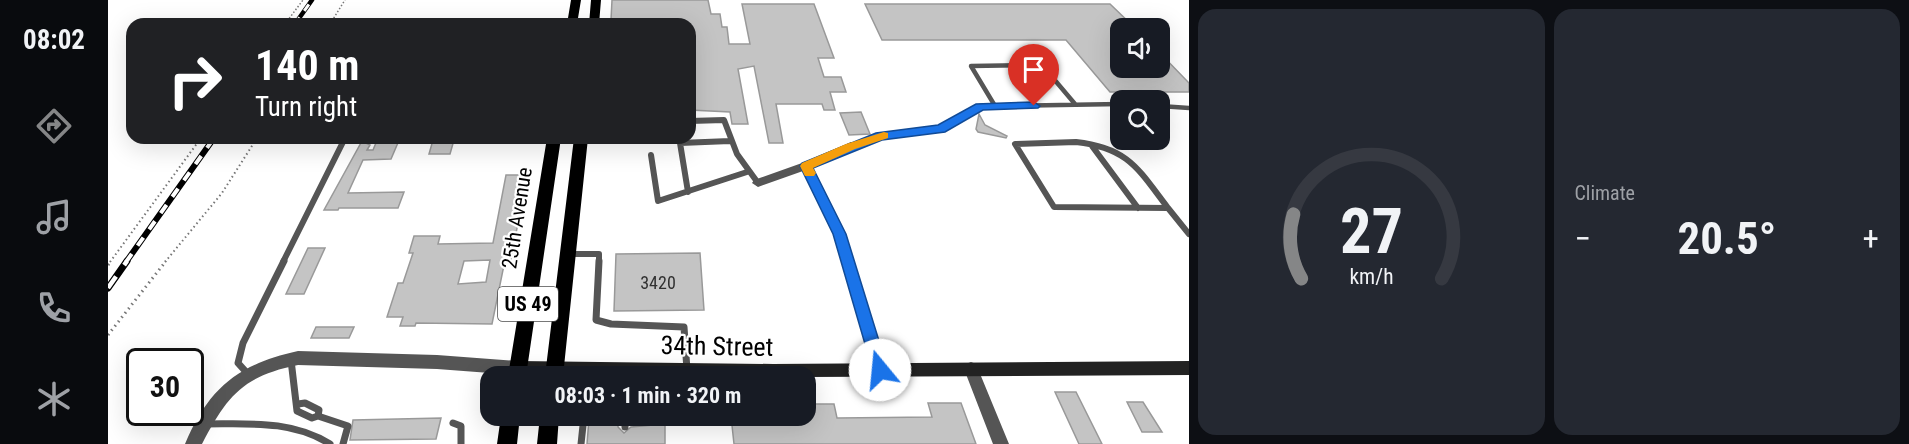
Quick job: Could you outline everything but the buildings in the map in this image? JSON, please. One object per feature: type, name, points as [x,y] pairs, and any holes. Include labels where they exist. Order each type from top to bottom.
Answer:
[{"type":"main road","points":[[573,18],[576,0]]},
{"type":"main road","points":[[594,18],[596,0]]},
{"type":"main road","name":"25th Avenue","points":[[519,366],[553,144]]},
{"type":"main road","name":"US 49","points":[[555,366],[580,144]]},
{"type":"main road","points":[[507,444],[510,426]]},
{"type":"main road","points":[[547,444],[549,426]]},
{"type":"street","points":[[758,183],[806,166],[851,146]]},
{"type":"street","points":[[806,166],[840,234],[880,370]]},
{"type":"street","name":"34th Street","points":[[247,373],[264,365],[290,359],[437,362],[480,367]]},
{"type":"street","name":"34th Street","points":[[816,370],[1189,368]]},
{"type":"street","points":[[971,369],[1001,444]]},
{"type":"street","points":[[204,422],[220,397],[247,373]]},
{"type":"street","points":[[193,444],[202,426]]},
{"type":"lane","points":[[995,106],[971,66],[1042,65],[1075,104]]},
{"type":"lane","points":[[851,146],[880,136],[941,129],[980,106],[1110,104]]},
{"type":"lane","points":[[1170,107],[1189,108]]},
{"type":"lane","points":[[696,121],[724,120],[730,141],[747,172],[758,183]]},
{"type":"lane","points":[[696,143],[730,141]]},
{"type":"lane","points":[[1168,208],[1054,207],[1015,144],[1063,142],[1124,154],[1168,208],[1189,234]]},
{"type":"lane","points":[[247,373],[238,363],[243,343],[342,144]]},
{"type":"lane","points":[[680,144],[687,192]]},
{"type":"lane","points":[[1092,146],[1138,208]]},
{"type":"lane","points":[[651,155],[658,201],[747,172]]},
{"type":"lane","points":[[568,254],[599,254],[596,320],[611,324],[684,327],[687,366]]},
{"type":"lane","points":[[290,359],[297,411],[312,418],[318,416],[348,426],[343,444]]},
{"type":"lane","points":[[453,423],[460,426],[462,434],[460,444]]},
{"type":"lane","points":[[204,424],[286,426],[305,429],[330,444]]},
{"type":"path","points":[[290,18],[303,0]]},
{"type":"path","points":[[334,18],[345,0]]},
{"type":"path","points":[[108,265],[197,144]]},
{"type":"path","points":[[108,335],[222,193],[253,144]]},
{"type":"railway","points":[[299,18],[312,0]]},
{"type":"railway","points":[[126,262],[210,144]]},
{"type":"railway","points":[[108,288],[127,261]]},
{"type":"slow traffic","points":[[810,173],[806,166],[851,146],[884,136]]},
{"type":"route","points":[[880,370],[840,234],[806,166],[880,136],[941,129],[980,106],[1034,106]]}]
